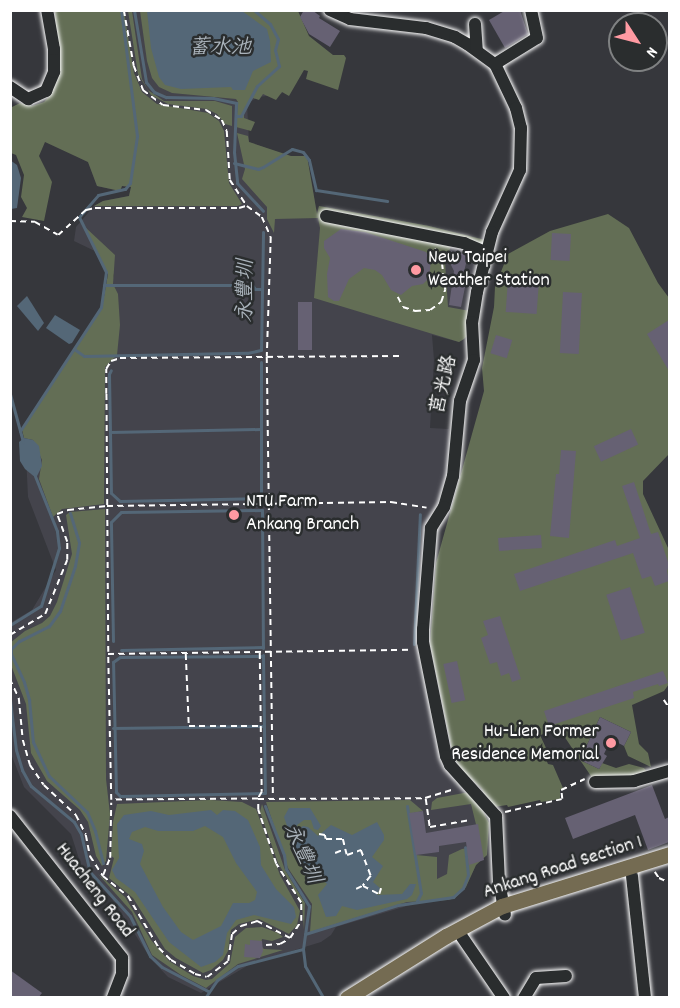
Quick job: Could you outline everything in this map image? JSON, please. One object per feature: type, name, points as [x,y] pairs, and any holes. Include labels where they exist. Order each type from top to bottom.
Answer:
[{"type":"main road","name":"Ankang Road Section 1","points":[[347,998],[446,936],[503,910],[669,854]]},
{"type":"main road","name":"Ankang Road Section 1","points":[[366,998],[503,910],[632,876],[669,863]]},
{"type":"street","points":[[13,93],[28,99],[46,91],[54,72],[54,49],[47,10]]},
{"type":"street","name":"莒光路","points":[[330,10],[350,19],[426,28],[455,37],[495,64],[516,108],[522,147],[520,170],[492,232],[472,322],[474,360],[460,401],[455,428],[456,460],[453,476],[444,507],[431,528],[423,629],[423,642],[446,756],[450,765],[496,816],[503,910]]},
{"type":"street","points":[[495,64],[537,38],[531,10]]},
{"type":"street","points":[[475,24],[477,50]]},
{"type":"street","points":[[326,216],[465,243],[487,253]]},
{"type":"street","points":[[595,782],[634,781],[669,771]]},
{"type":"street","name":"Huacheng Road","points":[[10,816],[122,958],[122,974],[113,998]]},
{"type":"street","points":[[632,876],[645,998]]},
{"type":"street","points":[[462,937],[504,998]]},
{"type":"street","points":[[524,998],[536,978],[566,976]]},
{"type":"path","points":[[124,10],[134,66],[143,90],[163,105],[206,110],[222,120],[227,131],[230,180],[247,206],[262,217],[271,237],[267,357],[273,798]]},
{"type":"path","points":[[10,221],[36,222],[58,235],[86,210],[95,208],[239,208],[247,206]]},
{"type":"path","points":[[398,297],[403,307],[415,312],[430,310],[441,302],[445,291],[441,258],[433,247],[435,237]]},
{"type":"path","points":[[399,356],[120,358],[111,361],[106,377],[111,800],[425,798],[468,785]]},
{"type":"path","points":[[10,635],[45,614],[55,592],[66,560],[67,542],[57,514],[107,506],[268,503],[391,502],[427,508]]},
{"type":"path","points":[[108,654],[412,650]]},
{"type":"path","points":[[186,653],[189,726],[260,726]]},
{"type":"path","points":[[260,653],[262,792],[258,799],[258,810],[276,864],[301,903],[301,921],[290,938],[280,944],[266,945]]},
{"type":"path","points":[[10,679],[19,698],[23,740],[30,765],[44,785],[76,815],[86,835],[90,856],[103,876],[128,896],[159,948],[171,960],[195,974],[207,977],[228,961],[232,934],[241,926],[257,921],[290,938]]},
{"type":"path","points":[[664,700],[669,709]]},
{"type":"path","points":[[509,811],[562,799],[561,790],[584,778],[595,782]]},
{"type":"path","points":[[425,798],[430,826],[470,820]]},
{"type":"path","points":[[103,876],[110,858],[111,803]]},
{"type":"path","points":[[319,834],[325,835],[326,839],[343,839],[347,855],[361,850],[371,876],[363,886]]},
{"type":"path","points":[[335,853],[346,848]]},
{"type":"path","points":[[652,869],[659,878],[669,883]]},
{"type":"path","points":[[357,887],[363,886],[379,894],[381,888]]},
{"type":"shaded area","name":"NTU Farm Ankang Branch","points":[[60,11],[291,11],[303,69],[281,94],[259,97],[247,103],[249,142],[291,157],[307,156],[317,214],[319,206],[429,226],[485,240],[464,339],[459,342],[432,335],[434,360],[430,428],[449,429],[451,466],[426,534],[421,588],[432,705],[443,766],[453,775],[455,783],[469,792],[489,823],[487,855],[476,865],[466,887],[455,898],[417,903],[336,927],[331,935],[321,942],[252,963],[201,993],[168,977],[151,959],[112,899],[81,865],[71,834],[24,787],[11,754],[10,623],[32,610],[56,570],[28,497],[25,435],[96,325],[114,275],[101,254],[74,241],[76,227],[94,206],[103,201],[129,196],[131,187],[122,186],[120,191],[97,186],[88,162],[80,158]]},
{"type":"green space","points":[[55,11],[124,11],[134,73],[142,92],[157,104],[208,113],[219,121],[224,131],[229,183],[242,204],[238,206],[94,206],[103,201],[129,196],[131,187],[122,186],[120,191],[97,186],[88,162],[45,142],[39,156],[52,182],[44,221],[22,217],[27,208],[21,197],[24,175],[16,155],[11,153],[10,108],[20,103],[32,106],[44,102],[51,94],[57,64]]},
{"type":"green space","points":[[128,11],[132,11],[142,79],[148,90],[164,101],[215,101],[232,106],[232,126],[225,124],[217,114],[207,109],[168,104],[151,95],[138,74]]},
{"type":"green space","points":[[140,11],[298,11],[309,36],[333,55],[344,55],[346,58],[338,90],[306,79],[308,71],[304,70],[289,96],[282,92],[276,100],[263,94],[259,100],[253,98],[244,111],[244,118],[255,122],[251,131],[236,127],[238,102],[236,99],[172,93],[159,87],[152,78],[147,61]]},
{"type":"green space","name":"New Taipei Weather Station","points":[[237,133],[248,136],[249,142],[291,156],[307,156],[317,214],[319,206],[429,226],[485,240],[481,252],[451,246],[445,261],[448,307],[470,311],[468,335],[459,342],[314,298],[320,228],[318,218],[275,219],[274,233],[267,219],[267,207],[242,179],[245,169]]},
{"type":"green space","points":[[608,214],[629,228],[658,283],[669,298],[669,454],[643,481],[643,494],[669,550],[669,684],[664,691],[632,705],[639,744],[648,753],[651,767],[628,756],[624,746],[631,732],[600,717],[580,760],[560,730],[540,735],[546,748],[542,750],[548,764],[553,765],[563,788],[560,790],[560,799],[494,807],[492,810],[481,788],[462,771],[453,755],[430,644],[436,563],[484,391],[482,368],[494,307],[495,287],[508,254],[550,231]]},
{"type":"green space","points":[[85,227],[115,255],[113,284],[118,294],[120,325],[117,355],[105,367],[104,504],[62,509],[53,517],[39,479],[42,460],[33,440],[24,438],[22,430],[102,308],[108,274]]},
{"type":"green space","points":[[105,509],[106,779],[110,814],[106,861],[102,866],[96,856],[88,822],[80,810],[47,781],[31,753],[26,704],[11,665],[10,643],[25,631],[42,623],[50,616],[57,602],[72,554],[66,515],[70,512]]},
{"type":"green space","points":[[580,760],[599,769],[602,763],[616,768],[629,764],[644,768],[647,772],[639,775],[593,779]]},
{"type":"green space","points":[[469,792],[479,803],[489,823],[487,855],[476,865],[466,887],[455,898],[407,902],[310,932],[312,904],[288,868],[266,802],[410,800],[423,811],[409,814],[416,855],[437,857],[437,879],[447,874],[449,855],[462,849],[481,845],[471,804],[431,810],[432,802],[437,798]]},
{"type":"green space","points":[[210,800],[242,802],[256,809],[280,875],[300,911],[297,925],[289,934],[259,919],[239,924],[231,930],[228,951],[223,960],[211,970],[203,973],[165,949],[133,898],[109,878],[114,858],[111,856],[113,822],[117,804]]},
{"type":"green space","points":[[262,804],[285,870],[305,903],[304,930],[302,903],[278,863],[260,812]]},
{"type":"green space","points":[[98,874],[125,897],[151,940],[169,961],[193,976],[206,980],[212,979],[230,963],[235,937],[246,928],[262,927],[278,933],[283,937],[272,941],[262,939],[261,946],[264,949],[283,950],[238,964],[206,988],[181,975],[152,955],[132,912]]},
{"type":"water","name":"蓄水池","points":[[147,11],[242,11],[267,29],[271,62],[253,71],[245,90],[233,90],[231,87],[181,89],[165,85],[159,77],[151,48]]},
{"type":"water","points":[[10,160],[17,165],[21,178],[17,208],[11,209]]},
{"type":"water","points":[[27,296],[44,323],[38,331],[17,306]]},
{"type":"water","points":[[55,315],[80,330],[72,343],[69,344],[46,328]]},
{"type":"water","points":[[24,438],[33,440],[39,446],[42,466],[36,478],[25,469],[20,461],[19,442]]},
{"type":"water","points":[[289,808],[310,808],[321,826],[318,830],[314,829],[311,820],[304,820],[297,825],[298,830],[303,826],[308,827],[318,836],[331,825],[352,835],[377,822],[384,835],[384,840],[372,857],[383,866],[373,882],[380,888],[377,895],[402,894],[410,884],[416,884],[412,895],[407,899],[357,910],[342,906],[336,916],[326,917],[318,895],[327,884],[323,880],[314,879],[296,853],[284,817]]},
{"type":"water","points":[[211,810],[217,815],[223,810],[235,811],[248,820],[260,847],[261,865],[276,889],[294,907],[296,917],[291,924],[254,915],[236,920],[227,933],[223,955],[215,962],[201,967],[169,942],[135,892],[116,878],[112,870],[119,858],[117,824],[124,815],[151,811],[169,815]],"holes":[[[205,826],[223,837],[236,863],[257,892],[255,900],[249,903],[233,903],[221,926],[193,940],[181,932],[163,907],[140,864],[144,851],[142,844],[129,839],[132,832],[145,827],[158,831],[193,831]]]},
{"type":"building","points":[[304,10],[312,10],[320,16],[319,18],[340,31],[330,47],[309,34],[300,17]]},
{"type":"building","points":[[506,10],[520,10],[528,34],[505,48],[489,20]]},
{"type":"building","points":[[341,229],[365,232],[426,252],[431,260],[429,278],[423,284],[412,286],[401,295],[391,290],[382,275],[375,270],[364,268],[349,279],[339,301],[334,301],[328,297],[327,274],[330,258],[324,248],[324,241]]},
{"type":"building","points":[[552,233],[571,234],[570,261],[551,260]]},
{"type":"building","points":[[451,251],[468,255],[463,276],[467,277],[461,307],[449,305],[454,271],[449,261]]},
{"type":"building","points":[[508,279],[539,281],[537,314],[506,312]]},
{"type":"building","points":[[563,292],[582,293],[579,354],[560,353]]},
{"type":"building","points":[[298,302],[312,302],[312,350],[298,350]]},
{"type":"building","points":[[669,320],[669,371],[647,334]]},
{"type":"building","points":[[496,335],[512,340],[507,358],[490,353]]},
{"type":"building","points":[[631,429],[638,444],[601,462],[594,446]]},
{"type":"building","points":[[561,450],[576,451],[569,538],[550,536],[556,474],[559,474]]},
{"type":"building","points":[[634,482],[651,534],[658,532],[669,565],[667,571],[669,581],[655,586],[651,576],[642,579],[633,553],[520,591],[514,574],[615,540],[617,546],[640,538],[622,486]]},
{"type":"building","points":[[541,535],[542,548],[499,551],[498,538]]},
{"type":"building","points":[[630,587],[645,633],[621,640],[606,595]]},
{"type":"building","points":[[500,616],[521,679],[512,682],[509,673],[501,676],[497,662],[490,664],[481,638],[488,635],[483,621]]},
{"type":"building","points":[[457,661],[465,700],[452,703],[443,664]]},
{"type":"building","points":[[663,671],[668,683],[633,692],[634,698],[549,726],[544,711]]},
{"type":"building","points":[[600,717],[631,732],[624,746],[611,739],[604,754],[607,756],[599,769],[580,760]]},
{"type":"building","points":[[652,785],[665,819],[669,817],[669,842],[648,850],[635,815],[573,839],[565,818]]},
{"type":"building","points":[[423,811],[426,833],[478,824],[484,860],[469,865],[466,842],[439,846],[439,852],[416,855],[409,813]]},
{"type":"building","points":[[250,940],[262,941],[263,951],[260,958],[244,957],[245,944],[250,945]]},
{"type":"building","points":[[10,970],[42,993],[38,998],[10,998]]},
{"type":"waterway","points":[[20,431],[101,307],[106,272],[79,217],[98,195],[125,189],[130,183],[137,136],[121,10]]},
{"type":"waterway","name":"永豐圳","points":[[134,10],[146,82],[154,92],[166,97],[213,98],[236,103],[234,152],[237,183],[263,211]]},
{"type":"waterway","points":[[236,116],[241,116],[257,86],[279,66],[275,50],[278,39],[270,24],[254,10]]},
{"type":"waterway","points":[[234,163],[258,169],[292,149],[303,152],[309,160],[316,190],[387,201]]},
{"type":"waterway","name":"永豐圳","points":[[261,350],[263,232]]},
{"type":"waterway","points":[[104,285],[252,285],[255,289],[262,289]]},
{"type":"waterway","points":[[74,349],[84,356],[247,353],[261,350]]},
{"type":"waterway","name":"永豐圳","points":[[261,362],[261,498]]},
{"type":"waterway","points":[[110,432],[109,374],[111,370]]},
{"type":"waterway","points":[[10,394],[23,442]]},
{"type":"waterway","points":[[261,429],[110,432],[111,493],[120,501],[261,498]]},
{"type":"waterway","points":[[10,625],[41,606],[59,548],[57,531],[35,476]]},
{"type":"waterway","name":"永豐圳","points":[[262,510],[263,648]]},
{"type":"waterway","points":[[113,641],[111,522],[121,512],[262,510]]},
{"type":"waterway","points":[[70,513],[79,543],[75,566],[60,611],[49,626],[19,641],[11,649],[11,654],[24,682],[29,700],[33,742],[49,776],[87,812],[95,831],[103,863]]},
{"type":"waterway","points":[[414,644],[420,514]]},
{"type":"waterway","points":[[121,650],[263,647]]},
{"type":"waterway","points":[[263,655],[265,793],[120,796],[116,792],[113,662],[120,657],[263,656]]},
{"type":"waterway","points":[[10,700],[16,750],[22,770],[31,786],[74,822],[81,834],[90,872],[130,916],[150,956],[162,967],[208,991]]},
{"type":"waterway","points":[[113,728],[264,726]]},
{"type":"waterway","name":"永豐圳","points":[[265,806],[284,855],[286,869],[309,906],[303,949],[305,966],[323,997]]},
{"type":"waterway","points":[[407,806],[421,893],[417,901]]},
{"type":"waterway","points":[[305,934],[398,905],[453,897],[463,888],[468,875],[465,847]]},
{"type":"waterway","name":"永豐圳","points":[[205,998],[217,980],[238,966],[303,949]]},
{"type":"place","name":"New Taipei Weather Station","points":[[416,270]]},
{"type":"place","name":"NTU Farm Ankang Branch","points":[[234,515]]},
{"type":"place","name":"Hu-Lien Former Residence Memorial","points":[[611,743]]}]
